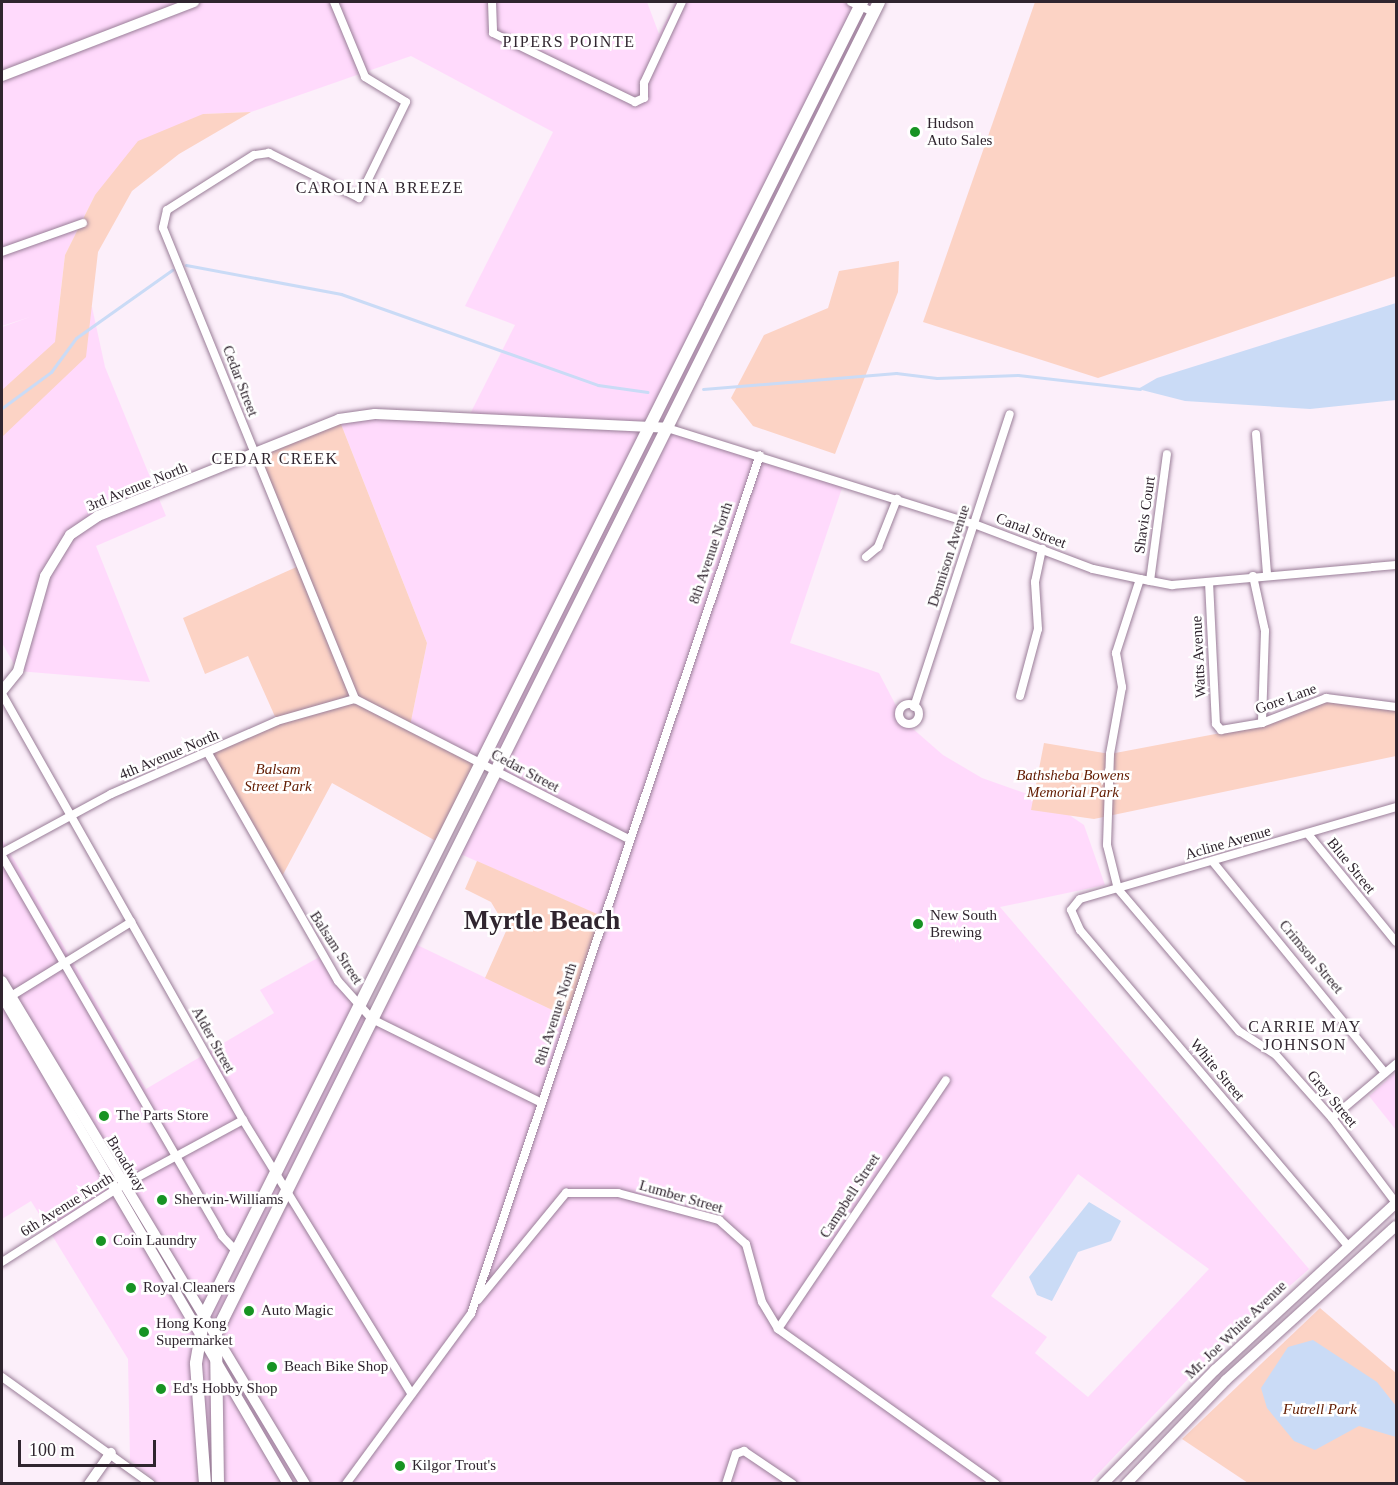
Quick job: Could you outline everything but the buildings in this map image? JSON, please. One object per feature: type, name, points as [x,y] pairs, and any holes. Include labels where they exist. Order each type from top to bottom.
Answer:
[{"type":"main road","points":[[2,76],[194,2]]},
{"type":"main road","points":[[205,1484],[196,1363],[204,1316],[278,1175],[651,427],[857,3]]},
{"type":"main road","points":[[218,1484],[214,1357],[216,1334],[876,7]]},
{"type":"main road","name":"3rd Avenue North","points":[[2,693],[18,671],[45,576],[70,535],[99,516],[256,457],[339,419],[375,414],[667,428]]},
{"type":"main road","name":"Broadway","points":[[2,981],[4,999],[118,1188],[200,1335],[288,1484]]},
{"type":"main road","name":"Broadway","points":[[118,1188],[216,1334],[304,1484]]},
{"type":"main road","name":"Mr. Joe White Avenue","points":[[1102,1484],[1348,1246],[1396,1203]]},
{"type":"main road","name":"Mr. Joe White Avenue","points":[[1126,1484],[1242,1365],[1396,1226]]},
{"type":"main road","points":[[89,1484],[111,1453]]},
{"type":"street","name":"Cedar Street","points":[[333,2],[365,77],[406,102],[359,198],[269,153],[254,155],[163,217],[256,457],[355,699],[627,838]]},
{"type":"street","points":[[492,2],[493,33],[635,102],[644,98],[644,83],[682,2]]},
{"type":"street","points":[[857,3],[876,7]]},
{"type":"street","points":[[2,252],[83,223]]},
{"type":"street","name":"Dennison Avenue","points":[[914,706],[1010,414]]},
{"type":"street","name":"Canal Street","points":[[667,428],[760,455],[974,524],[1093,569],[1150,581],[1209,582],[1253,576],[1396,565]]},
{"type":"street","points":[[1256,434],[1267,575]]},
{"type":"street","name":"Shavis Court","points":[[1150,581],[1167,454]]},
{"type":"street","name":"8th Avenue North","points":[[346,1484],[474,1305],[627,838],[760,455]]},
{"type":"street","points":[[866,557],[878,547],[897,499]]},
{"type":"street","points":[[1020,696],[1038,629],[1035,582],[1042,549]]},
{"type":"street","points":[[1253,576],[1265,632],[1262,723]]},
{"type":"street","points":[[1118,889],[1107,845],[1110,754],[1122,687],[1116,653],[1140,579]]},
{"type":"street","name":"Watts Avenue","points":[[1209,582],[1216,724],[1221,730]]},
{"type":"street","name":"Alder Street","points":[[2,693],[243,1120],[411,1393]]},
{"type":"street","name":"Gore Lane","points":[[1221,730],[1262,723],[1326,698],[1396,707]]},
{"type":"street","name":"4th Avenue North","points":[[2,855],[70,813],[209,755],[277,722],[355,699]]},
{"type":"street","name":"Balsam Street","points":[[209,755],[338,981],[361,1008],[372,1019],[540,1102]]},
{"type":"street","name":"Acline Avenue","points":[[1071,910],[1080,899],[1396,807]]},
{"type":"street","name":"Blue Street","points":[[1308,834],[1396,942]]},
{"type":"street","points":[[2,855],[222,1236],[238,1254]]},
{"type":"street","name":"Crimson Street","points":[[1213,862],[1385,1073]]},
{"type":"street","name":"Grey Street","points":[[1118,889],[1239,1031],[1276,1055],[1332,1118],[1396,1203]]},
{"type":"street","name":"White Street","points":[[1071,910],[1080,930],[1348,1246]]},
{"type":"street","points":[[4,999],[131,922]]},
{"type":"street","points":[[1332,1118],[1396,1064]]},
{"type":"street","name":"Campbell Street","points":[[778,1329],[946,1080]]},
{"type":"street","name":"6th Avenue North","points":[[2,1262],[118,1188],[243,1120]]},
{"type":"street","name":"Lumber Street","points":[[474,1305],[566,1193],[580,1189],[684,1209],[737,1231],[753,1259],[762,1302],[778,1329],[996,1484]]},
{"type":"street","points":[[2,1377],[111,1453],[151,1484]]},
{"type":"street","points":[[726,1484],[736,1454],[744,1451],[793,1484]]},
{"type":"shaded area","points":[[2,2],[647,2],[659,34],[676,2],[847,2],[873,12],[667,427],[844,482],[790,643],[879,673],[904,721],[943,755],[982,778],[1050,802],[1084,825],[1105,885],[1000,907],[1309,1269],[1209,1357],[1089,1483],[158,1483],[130,1460],[128,1359],[31,1201],[2,1219],[2,839],[146,1089],[274,1013],[260,990],[323,955],[371,1019],[411,942],[569,1018],[603,917],[456,852],[496,770],[410,726],[427,643],[339,419],[375,414],[466,422],[515,325],[465,306],[553,132],[411,56],[251,112],[203,114],[95,195],[65,255],[59,306],[92,307],[105,367],[166,516],[96,546],[150,682],[18,671],[2,643],[2,327],[30,317],[2,326]],"holes":[[[1078,1174],[1209,1269],[1088,1397],[1035,1353],[1047,1337],[991,1296]]]},
{"type":"shaded area","points":[[1396,1072],[1396,1130],[1369,1096]]},
{"type":"green space","points":[[1035,2],[1396,2],[1396,276],[1098,378],[923,322]]},
{"type":"green space","points":[[251,112],[179,154],[132,191],[98,252],[86,357],[2,437],[2,390],[55,342],[65,255],[95,195],[138,141],[203,114]]},
{"type":"green space","points":[[899,261],[898,292],[835,454],[753,426],[731,398],[764,335],[828,308],[839,271]]},
{"type":"green space","name":"Balsam Street Park","points":[[339,419],[427,643],[410,726],[482,763],[443,845],[332,783],[279,882],[209,755],[277,721],[248,656],[205,674],[183,618],[301,565],[256,457]]},
{"type":"green space","name":"Bathsheba Bowens Memorial Park","points":[[1326,698],[1396,707],[1396,756],[1094,819],[1031,810],[1044,743],[1110,754],[1226,732]]},
{"type":"green space","points":[[477,861],[604,917],[569,1018],[485,978],[507,929],[491,902],[465,889]]},
{"type":"green space","name":"Futrell Park","points":[[1320,1308],[1396,1373],[1396,1483],[1248,1483],[1182,1439]]},
{"type":"water","points":[[1396,303],[1396,400],[1310,409],[1185,401],[1138,389],[1157,378]]},
{"type":"water","points":[[1089,1202],[1121,1221],[1111,1241],[1078,1252],[1052,1301],[1037,1295],[1029,1277]]},
{"type":"water","points":[[1313,1340],[1377,1382],[1396,1406],[1396,1437],[1359,1426],[1315,1450],[1294,1441],[1267,1408],[1261,1388],[1288,1347]]},
{"type":"waterway","points":[[186,265],[341,294],[598,385],[648,392]]},
{"type":"waterway","points":[[2,408],[51,372],[76,338],[172,270]]},
{"type":"waterway","points":[[703,389],[896,373],[937,378],[1018,375],[1140,389]]},
{"type":"place","name":"Hudson Auto Sales","points":[[915,132]]},
{"type":"place","name":"New South Brewing","points":[[918,924]]},
{"type":"place","name":"The Parts Store","points":[[104,1116]]},
{"type":"place","name":"Sherwin-Williams","points":[[162,1200]]},
{"type":"place","name":"Coin Laundry","points":[[101,1241]]},
{"type":"place","name":"Royal Cleaners","points":[[131,1288]]},
{"type":"place","name":"Auto Magic","points":[[249,1311]]},
{"type":"place","name":"Hong Kong Supermarket","points":[[144,1332]]},
{"type":"place","name":"Beach Bike Shop","points":[[272,1367]]},
{"type":"place","name":"Ed's Hobby Shop","points":[[161,1389]]},
{"type":"place","name":"Kilgor Trout's","points":[[400,1466]]},
{"type":"district","name":"PIPERS POINTE","points":[[569,42]]},
{"type":"district","name":"CAROLINA BREEZE","points":[[380,188]]},
{"type":"district","name":"CEDAR CREEK","points":[[275,459]]},
{"type":"district","name":"Myrtle Beach","points":[[542,921]]},
{"type":"district","name":"CARRIE MAY JOHNSON","points":[[1305,1036]]}]
